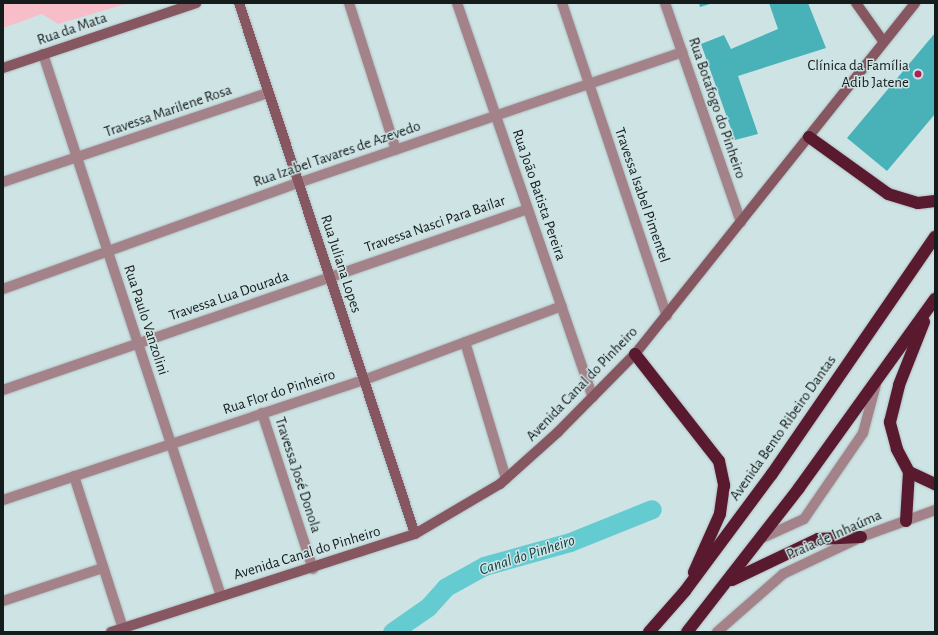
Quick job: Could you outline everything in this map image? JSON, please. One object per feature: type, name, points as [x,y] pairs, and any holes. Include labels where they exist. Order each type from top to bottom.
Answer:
[{"type":"highway","points":[[809,137],[888,194],[918,203],[935,200]]},
{"type":"highway","name":"Avenida Bento Ribeiro Dantas","points":[[649,632],[685,591],[772,474],[935,237]]},
{"type":"highway","points":[[687,632],[729,581],[933,302]]},
{"type":"highway","points":[[906,521],[909,472],[897,449],[890,422],[899,385],[933,302]]},
{"type":"highway","points":[[635,354],[719,461],[724,485],[720,514],[685,591]]},
{"type":"highway","points":[[909,472],[935,484]]},
{"type":"highway","points":[[729,581],[818,539],[861,537]]},
{"type":"street","name":"Rua da Mata","points":[[3,68],[196,3]]},
{"type":"street","name":"Rua Juliana Lopes","points":[[238,3],[415,534]]},
{"type":"street","points":[[349,3],[396,150]]},
{"type":"street","name":"Rua João Batista Pereira","points":[[457,3],[593,397]]},
{"type":"street","name":"Travessa Isabel Pimentel","points":[[562,3],[667,316]]},
{"type":"street","name":"Rua Botafogo do Pinheiro","points":[[665,3],[741,222]]},
{"type":"street","points":[[856,3],[883,41]]},
{"type":"street","name":"Avenida Canal do Pinheiro","points":[[111,632],[123,630],[148,620],[221,596],[313,569],[415,534],[506,479],[593,397],[635,354],[809,137],[883,41],[915,3]]},
{"type":"street","name":"Rua Izabel Tavares de Azevedo","points":[[3,289],[298,183],[682,52]]},
{"type":"street","name":"Rua Paulo Vanzolini","points":[[43,54],[221,596]]},
{"type":"street","name":"Travessa Marilene Rosa","points":[[3,182],[268,93]]},
{"type":"street","name":"Travessa Nasci Para Bailar","points":[[329,276],[528,209]]},
{"type":"street","name":"Travessa Lua Dourada","points":[[3,390],[329,276]]},
{"type":"street","name":"Rua Flor do Pinheiro","points":[[3,500],[364,380],[562,306]]},
{"type":"street","points":[[465,342],[506,479]]},
{"type":"street","points":[[760,539],[804,519],[864,433],[876,380]]},
{"type":"street","name":"Travessa José Donola","points":[[262,413],[313,569]]},
{"type":"street","points":[[74,476],[123,630]]},
{"type":"street","name":"Praia de Inhaúma","points":[[717,632],[783,574],[861,537],[935,510]]},
{"type":"street","points":[[3,601],[103,568]]},
{"type":"street","name":"Avenida Canal do Pinheiro","points":[[133,632],[148,620]]},
{"type":"shaded area","points":[[3,3],[129,3],[58,24],[42,14],[3,28]]},
{"type":"building","points":[[699,3],[713,3],[700,7]]},
{"type":"building","points":[[769,3],[808,3],[826,48],[738,76],[758,134],[735,140],[701,44],[724,35],[731,49],[778,29]]},
{"type":"building","name":"Clínica da Família Adib Jatene","points":[[935,33],[935,114],[887,171],[847,138]]},
{"type":"waterway","name":"Canal do Pinheiro","points":[[392,632],[428,607],[446,587],[484,566],[570,542],[652,509]]},
{"type":"place","name":"Clínica da Família Adib Jatene","points":[[918,74]]}]
